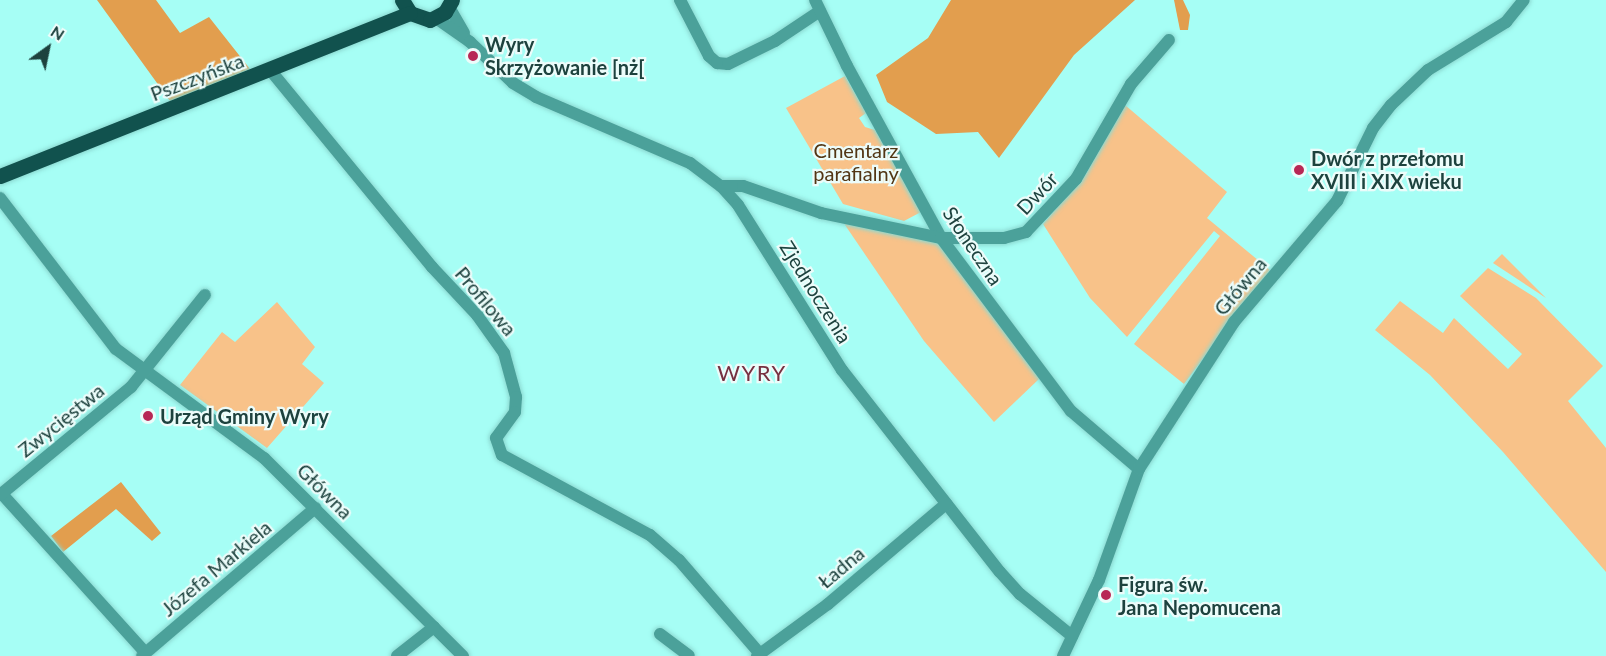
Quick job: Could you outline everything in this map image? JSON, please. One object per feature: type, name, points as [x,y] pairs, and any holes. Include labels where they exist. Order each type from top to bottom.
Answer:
[{"type":"main road","points":[[403,4],[422,19],[436,18],[451,3]]},
{"type":"main road","name":"Pszczyńska","points":[[0,177],[271,71],[369,27],[403,4]]},
{"type":"street","name":"Słoneczna","points":[[680,0],[709,56],[717,63],[728,64],[776,41],[817,5],[941,238],[1071,411],[1139,469]]},
{"type":"street","name":"Główna","points":[[1063,656],[1099,580],[1139,469],[1234,322],[1337,201],[1378,120],[1415,80],[1494,32],[1524,0]]},
{"type":"street","name":"Zjednoczenia","points":[[451,3],[470,42]]},
{"type":"street","name":"Zjednoczenia","points":[[436,18],[470,42],[492,66],[536,97],[690,163],[721,186],[738,205],[842,370],[946,504],[1020,594],[1072,636]]},
{"type":"street","name":"Dwór","points":[[721,186],[743,186],[821,213],[941,238],[1004,238],[1026,232],[1076,179],[1131,84],[1168,40]]},
{"type":"street","name":"Profilowa","points":[[271,71],[432,267],[477,315],[504,353],[516,398],[515,412],[496,438],[502,455],[659,542],[759,655]]},
{"type":"street","name":"Główna","points":[[0,198],[116,350],[144,374],[232,433],[315,508],[463,656]]},
{"type":"street","points":[[144,374],[164,341],[205,295]]},
{"type":"street","name":"Zwycięstwa","points":[[1,494],[144,374]]},
{"type":"street","points":[[1,494],[143,654]]},
{"type":"street","name":"Ładna","points":[[759,655],[828,604],[946,504]]},
{"type":"street","name":"Józefa Markiela","points":[[143,654],[315,508]]},
{"type":"street","points":[[397,656],[434,627]]},
{"type":"street","points":[[660,634],[689,656]]},
{"type":"green space","name":"Cmentarz parafialny","points":[[845,76],[866,113],[859,118],[865,127],[875,130],[921,212],[904,221],[843,204],[786,108]]},
{"type":"green space","points":[[1125,105],[1227,192],[1207,218],[1270,270],[1184,384],[1134,344],[1220,236],[1214,231],[1127,337],[1090,298],[1043,224],[1086,174]]},
{"type":"green space","points":[[843,222],[940,241],[1040,378],[994,422],[924,341]]},
{"type":"green space","points":[[1502,254],[1546,298],[1493,263]]},
{"type":"green space","points":[[1488,268],[1536,298],[1603,366],[1568,401],[1606,448],[1606,572],[1503,452],[1430,375],[1375,330],[1400,301],[1443,333],[1454,318],[1508,369],[1522,354],[1460,296]]},
{"type":"green space","points":[[277,302],[315,347],[302,364],[324,383],[267,448],[180,385],[222,332],[235,342]]},
{"type":"shaded area","points":[[97,0],[156,0],[180,33],[209,17],[250,69],[170,101]]},
{"type":"shaded area","points":[[951,0],[1135,0],[1074,55],[999,158],[978,132],[936,134],[887,102],[876,75],[928,38]]},
{"type":"shaded area","points":[[1174,0],[1183,0],[1190,15],[1188,30],[1180,30]]},
{"type":"shaded area","points":[[121,482],[161,533],[152,541],[116,509],[63,552],[51,536]]},
{"type":"place","name":"Wyry Skrzyżowanie [nż[","points":[[473,56]]},
{"type":"place","name":"Dwór z przełomu XVIII i XIX wieku","points":[[1299,170]]},
{"type":"place","name":"Urząd Gminy Wyry","points":[[148,416]]},
{"type":"place","name":"Figura św. Jana Nepomucena","points":[[1106,595]]},
{"type":"district","name":"WYRY","points":[[752,373]]}]
